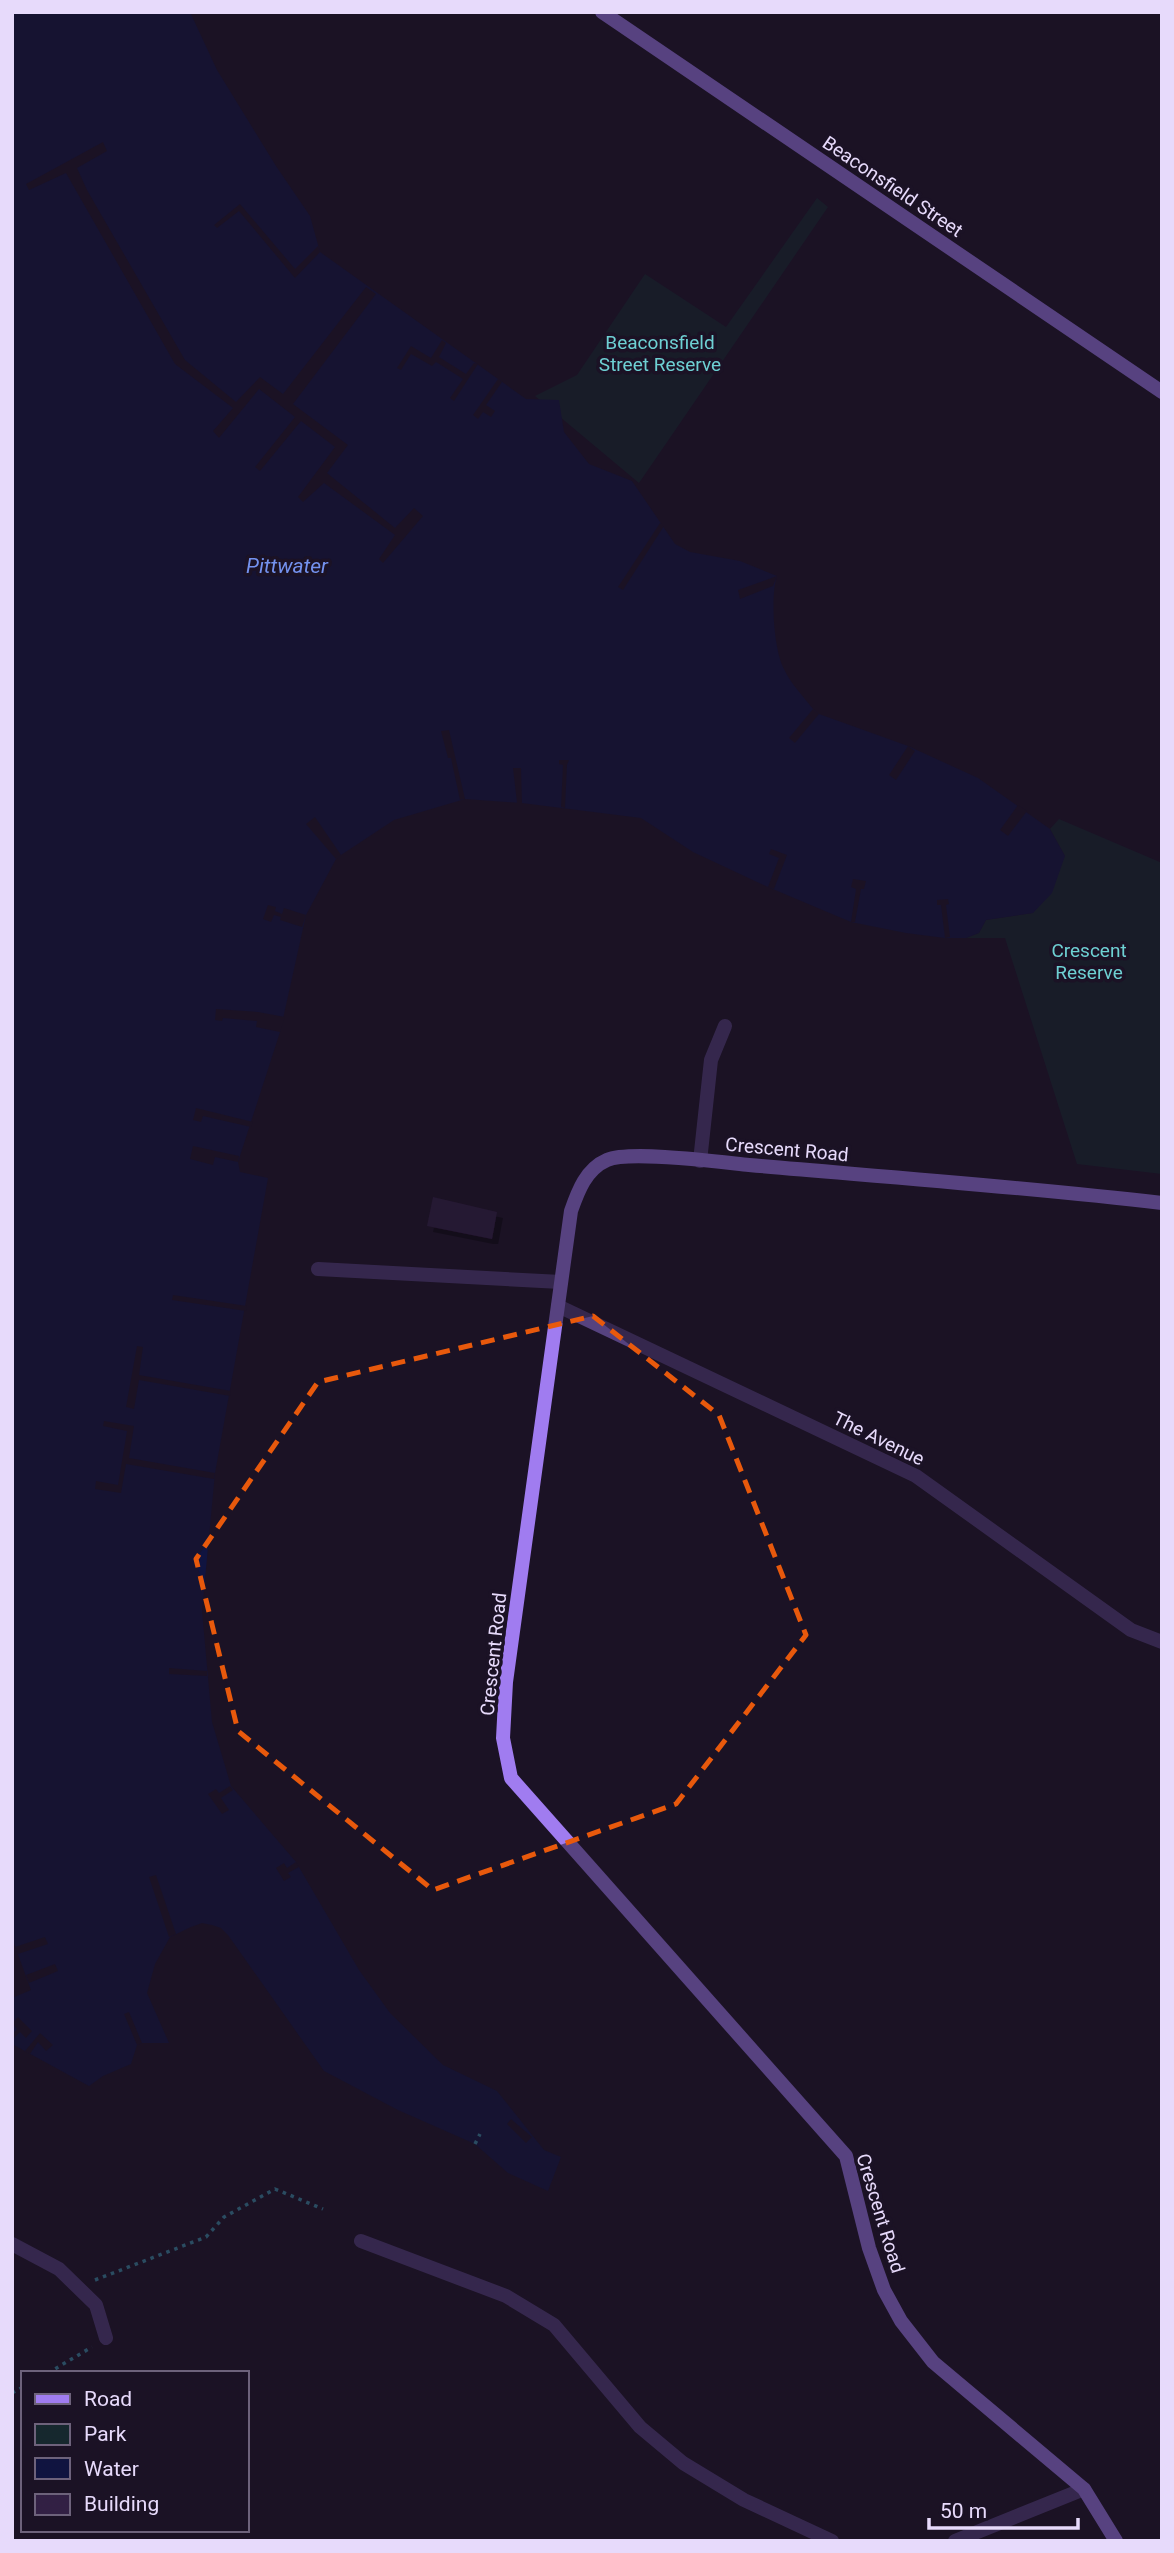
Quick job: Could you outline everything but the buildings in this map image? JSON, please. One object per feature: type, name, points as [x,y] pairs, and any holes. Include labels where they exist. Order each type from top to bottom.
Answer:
[{"type":"street","name":"Beaconsfield Street","points":[[602,12],[1162,392]]},
{"type":"street","points":[[699,1161],[711,1060],[725,1027]]},
{"type":"street","name":"Crescent Road","points":[[1115,2541],[1084,2489],[933,2362],[901,2321],[884,2290],[869,2248],[846,2156],[511,1778],[503,1738],[506,1682],[571,1211],[580,1187],[591,1172],[605,1161],[622,1156],[1162,1203]]},
{"type":"street","points":[[318,1269],[561,1282]]},
{"type":"street","name":"The Avenue","points":[[558,1306],[916,1476],[1131,1630],[1162,1642]]},
{"type":"street","points":[[361,2241],[506,2296],[554,2325],[640,2427],[683,2463],[744,2500],[832,2541]]},
{"type":"street","points":[[12,2244],[59,2269],[96,2305],[106,2338]]},
{"type":"street","points":[[955,2541],[1084,2489]]},
{"type":"path","points":[[475,2144],[480,2134]]},
{"type":"path","points":[[95,2280],[206,2237],[224,2217],[275,2189],[323,2209]]},
{"type":"path","points":[[51,2371],[106,2338]]},
{"type":"highlighted area","points":[[593,1316],[719,1415],[806,1635],[676,1804],[433,1890],[238,1731],[196,1559],[318,1382]]},
{"type":"green space","name":"Beaconsfield Street Reserve","points":[[817,198],[828,207],[639,483],[535,396],[577,375],[645,274],[726,327]]},
{"type":"green space","name":"Crescent Reserve","points":[[1059,819],[1162,863],[1162,1174],[1077,1164],[1005,938],[966,938],[979,933],[986,920],[1033,913],[1065,856],[1050,829]]},
{"type":"water","name":"Pittwater","points":[[12,12],[190,12],[217,70],[310,216],[320,252],[526,399],[559,400],[564,432],[589,464],[632,481],[675,544],[690,552],[740,561],[777,576],[774,609],[781,661],[793,685],[819,714],[908,746],[978,778],[1050,829],[1065,856],[1052,893],[1033,913],[986,920],[979,933],[966,938],[945,938],[851,922],[693,852],[641,818],[522,803],[465,799],[394,820],[341,855],[336,859],[306,915],[280,1032],[238,1162],[240,1172],[268,1178],[215,1473],[202,1611],[212,1722],[231,1786],[296,1862],[359,1970],[390,2013],[443,2065],[497,2091],[544,2150],[561,2157],[548,2191],[508,2173],[475,2144],[398,2110],[324,2071],[228,1935],[221,1928],[212,1925],[202,1923],[170,1937],[155,1964],[147,1993],[169,2043],[137,2045],[131,2064],[103,2076],[89,2086],[12,2044],[12,1998],[31,1990],[12,1938]]},
{"type":"pier","points":[[103,142],[107,151],[77,168],[87,190],[185,360],[236,402],[260,377],[283,394],[366,287],[376,294],[293,404],[348,445],[327,473],[395,528],[414,508],[423,516],[383,563],[379,559],[395,535],[324,483],[303,502],[298,497],[335,447],[301,421],[260,471],[255,467],[295,417],[259,389],[219,438],[213,431],[233,408],[175,364],[66,173],[29,190],[26,184]]},
{"type":"pier","points":[[240,204],[295,269],[318,246],[320,252],[295,278],[239,211],[217,228],[214,225]]},
{"type":"pier","points":[[442,340],[446,343],[439,357],[466,374],[474,363],[478,364],[454,401],[450,398],[463,379],[436,362],[432,366],[411,354],[401,370],[397,368],[411,346],[431,358]]},
{"type":"pier","points":[[498,379],[502,382],[486,405],[495,411],[491,417],[483,412],[478,419],[473,415]]},
{"type":"pier","points":[[660,523],[664,526],[623,590],[618,587]]},
{"type":"pier","points":[[777,576],[773,586],[740,599],[738,590]]},
{"type":"pier","points":[[813,709],[819,714],[795,743],[789,738]]},
{"type":"pier","points":[[449,730],[465,799],[460,800],[451,758],[448,758],[441,731]]},
{"type":"pier","points":[[908,746],[915,751],[896,780],[889,775]]},
{"type":"pier","points":[[559,760],[569,760],[565,808],[561,807],[563,765],[559,764]]},
{"type":"pier","points":[[513,768],[521,768],[522,803],[517,803]]},
{"type":"pier","points":[[1018,805],[1027,811],[1008,836],[1000,830]]},
{"type":"pier","points":[[315,817],[341,855],[336,859],[306,824]]},
{"type":"pier","points":[[771,849],[787,855],[774,889],[768,887],[779,858],[769,854]]},
{"type":"pier","points":[[853,879],[866,881],[864,889],[861,889],[855,922],[851,922],[856,889],[851,887]]},
{"type":"pier","points":[[948,899],[949,904],[946,905],[950,937],[945,938],[941,905],[937,905],[937,900]]},
{"type":"pier","points":[[268,905],[276,907],[275,911],[282,914],[284,908],[306,915],[302,927],[280,920],[281,917],[274,915],[271,922],[263,919]]},
{"type":"pier","points":[[216,1009],[285,1017],[280,1032],[256,1027],[257,1021],[223,1018],[222,1021],[215,1020]]},
{"type":"pier","points":[[196,1108],[253,1122],[251,1127],[203,1116],[201,1122],[193,1120]]},
{"type":"pier","points":[[193,1146],[239,1156],[238,1162],[215,1157],[213,1165],[190,1159]]},
{"type":"pier","points":[[173,1295],[247,1306],[246,1311],[172,1300]]},
{"type":"pier","points":[[137,1346],[143,1347],[139,1375],[231,1391],[230,1396],[139,1380],[134,1409],[126,1407]]},
{"type":"pier","points":[[104,1421],[134,1426],[129,1458],[215,1473],[214,1479],[126,1464],[121,1493],[95,1489],[96,1481],[118,1485],[127,1431],[103,1426]]},
{"type":"pier","points":[[169,1668],[207,1671],[207,1676],[169,1674]]},
{"type":"pier","points":[[230,1786],[233,1790],[221,1798],[229,1810],[222,1814],[208,1794],[216,1789],[219,1793]]},
{"type":"pier","points":[[296,1862],[299,1867],[288,1873],[291,1877],[284,1881],[276,1868],[284,1863],[287,1868]]},
{"type":"pier","points":[[156,1875],[176,1934],[169,1937],[149,1877]]},
{"type":"pier","points":[[45,1937],[48,1944],[18,1954],[15,1947]]},
{"type":"pier","points":[[55,1964],[58,1971],[29,1983],[26,1975]]},
{"type":"pier","points":[[129,2012],[142,2043],[137,2045],[124,2014]]},
{"type":"pier","points":[[18,2017],[32,2031],[26,2038],[20,2032],[12,2040],[12,2034],[17,2029],[12,2023]]},
{"type":"pier","points":[[40,2033],[53,2045],[46,2051],[38,2042],[30,2054],[25,2051]]},
{"type":"pier","points":[[511,2119],[532,2137],[526,2143],[507,2124]]}]
